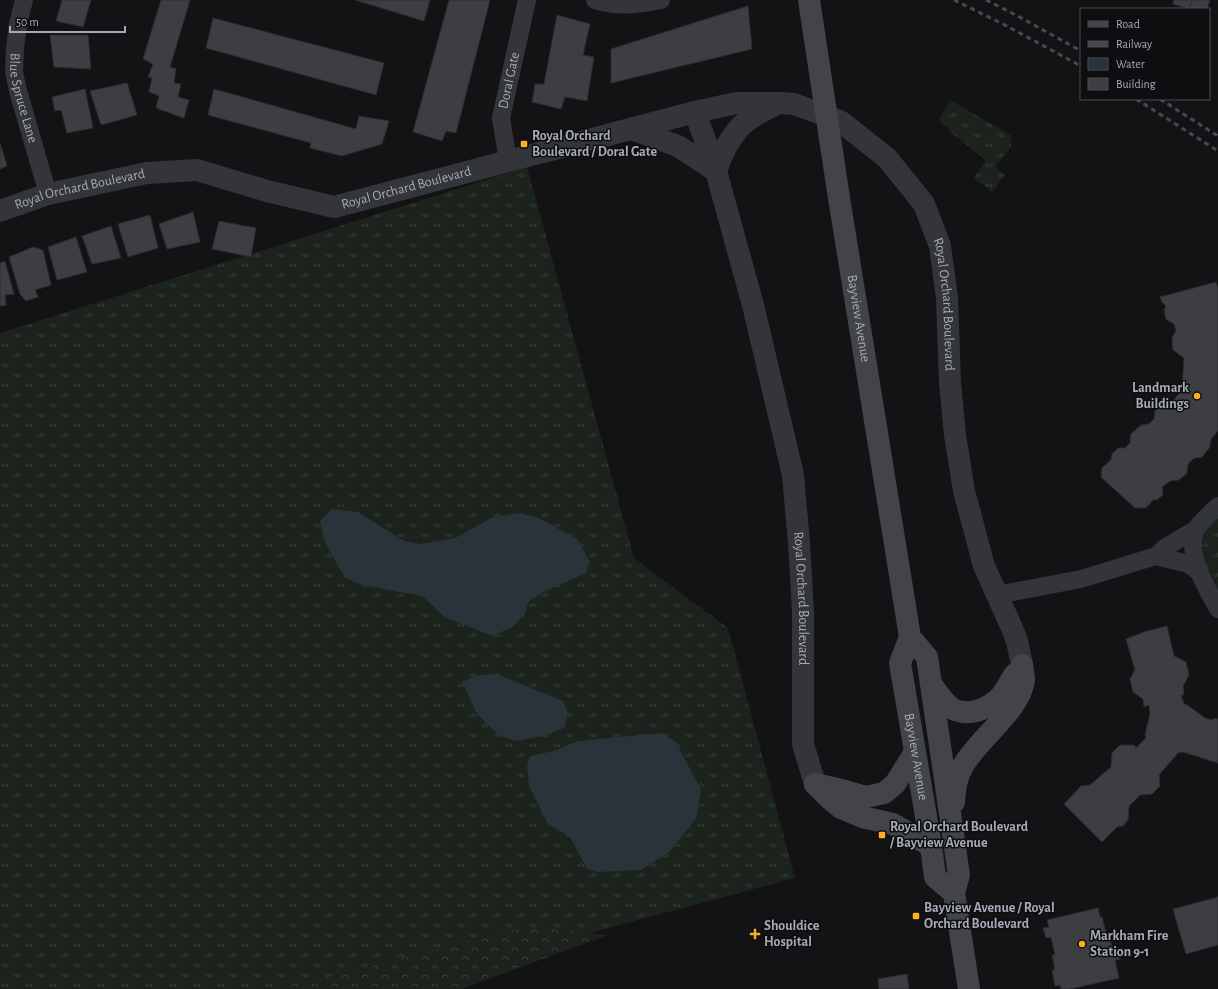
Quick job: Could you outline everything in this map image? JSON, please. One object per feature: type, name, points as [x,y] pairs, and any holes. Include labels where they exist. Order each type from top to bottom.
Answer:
[{"type":"main road","name":"Bayview Avenue","points":[[809,0],[839,198],[910,637],[900,663],[935,877],[954,894]]},
{"type":"main road","name":"Bayview Avenue","points":[[910,637],[927,657],[932,685],[959,875],[954,894],[969,989]]},
{"type":"main road","points":[[932,685],[952,709],[962,712],[982,710],[1002,695],[1010,680],[1022,665]]},
{"type":"main road","points":[[951,823],[956,780],[963,766],[971,755],[1015,701],[1024,682],[1022,665]]},
{"type":"main road","points":[[815,784],[866,797],[884,793],[895,784],[915,752]]},
{"type":"main road","points":[[815,784],[841,808],[862,817],[893,824],[931,846]]},
{"type":"street","name":"Blue Spruce Lane","points":[[24,0],[18,24],[14,72],[18,91],[48,194]]},
{"type":"street","name":"Doral Gate","points":[[508,161],[501,118],[527,0]]},
{"type":"street","points":[[595,0],[622,5],[643,4],[661,0]]},
{"type":"street","name":"Royal Orchard Boulevard","points":[[0,211],[48,194],[147,173],[197,170],[267,191],[334,207],[695,112],[736,103],[794,104],[840,121],[887,158],[924,204],[940,246],[947,298],[950,382],[955,435],[964,491],[984,566],[1017,641],[1022,665]]},
{"type":"street","points":[[631,130],[678,146],[716,171],[724,152],[740,127],[765,109],[781,103]]},
{"type":"street","name":"Royal Orchard Boulevard","points":[[695,112],[716,171],[753,305],[793,476],[803,611],[803,744],[815,784]]},
{"type":"street","points":[[997,595],[1095,575],[1156,556],[1166,547],[1195,530],[1218,506]]},
{"type":"street","points":[[1195,530],[1193,548],[1199,572],[1218,609]]},
{"type":"street","points":[[1156,556],[1188,564],[1199,572]]},
{"type":"green space","points":[[950,100],[1011,135],[1011,146],[995,167],[1005,175],[992,192],[974,178],[986,160],[949,131],[950,129],[941,123],[939,119]]},
{"type":"green space","points":[[527,167],[634,558],[728,628],[795,878],[381,989],[0,989],[0,333]]},
{"type":"green space","points":[[1218,514],[1218,593],[1206,566],[1202,544],[1205,530]]},
{"type":"green space","points":[[534,927],[608,935],[461,989],[268,989],[285,984],[327,977],[497,933]]},
{"type":"water","points":[[332,509],[358,512],[404,541],[420,544],[455,538],[493,517],[518,513],[537,517],[577,539],[590,562],[586,573],[544,592],[529,601],[524,615],[513,627],[492,636],[445,617],[422,596],[362,585],[345,578],[324,540],[320,521]]},
{"type":"water","points":[[497,674],[563,701],[568,713],[565,727],[548,735],[516,741],[499,735],[477,714],[462,682],[479,675]]},
{"type":"water","points":[[661,733],[676,742],[701,790],[696,819],[669,852],[641,870],[597,872],[587,869],[570,837],[548,824],[529,786],[527,766],[530,756],[553,751],[578,741]]},
{"type":"building","points":[[62,0],[91,0],[83,27],[56,21]]},
{"type":"building","points":[[161,0],[190,0],[170,67],[176,69],[174,83],[181,84],[178,97],[189,100],[184,118],[156,108],[159,96],[149,92],[152,78],[148,77],[153,64],[143,59]]},
{"type":"building","points":[[355,0],[430,0],[424,21]]},
{"type":"building","points":[[449,0],[490,0],[456,133],[446,131],[442,141],[413,132]]},
{"type":"building","points":[[1174,0],[1192,0],[1189,8],[1173,4]]},
{"type":"building","points":[[1192,0],[1210,0],[1207,8],[1189,8]]},
{"type":"building","points":[[748,6],[752,49],[611,83],[611,49]]},
{"type":"building","points":[[557,15],[590,24],[583,55],[594,57],[587,101],[565,97],[561,109],[532,102],[535,84],[544,84]]},
{"type":"building","points":[[213,18],[384,63],[376,95],[206,48]]},
{"type":"building","points":[[50,35],[88,35],[91,69],[54,67]]},
{"type":"building","points":[[127,83],[137,115],[101,125],[90,91]]},
{"type":"building","points":[[85,89],[93,128],[67,133],[61,110],[55,111],[52,97]]},
{"type":"building","points":[[214,89],[356,129],[359,116],[389,121],[382,144],[342,156],[310,148],[311,143],[208,115]]},
{"type":"building","points":[[0,143],[7,166],[0,169]]},
{"type":"building","points":[[193,212],[200,242],[167,249],[159,224]]},
{"type":"building","points":[[150,215],[158,248],[128,257],[118,224]]},
{"type":"building","points":[[219,221],[256,228],[251,257],[212,249]]},
{"type":"building","points":[[111,226],[121,258],[92,264],[82,236]]},
{"type":"building","points":[[76,237],[87,272],[57,280],[48,247]]},
{"type":"building","points":[[33,247],[43,250],[51,285],[35,290],[38,297],[26,301],[20,294],[9,257]]},
{"type":"building","points":[[5,261],[14,294],[5,295],[6,305],[0,306],[0,263]]},
{"type":"building","name":"Landmark Buildings","points":[[1216,282],[1218,289],[1218,431],[1211,439],[1210,447],[1202,457],[1194,458],[1188,464],[1187,473],[1179,480],[1170,481],[1162,487],[1163,495],[1157,500],[1153,500],[1146,508],[1135,508],[1101,477],[1102,468],[1111,460],[1112,454],[1118,448],[1125,448],[1130,443],[1131,434],[1141,425],[1149,424],[1154,419],[1155,411],[1164,402],[1172,402],[1182,390],[1184,358],[1173,350],[1172,338],[1176,330],[1174,324],[1166,319],[1164,310],[1166,306],[1160,297]]},
{"type":"building","points":[[1167,626],[1174,656],[1186,662],[1189,675],[1183,686],[1184,695],[1181,695],[1184,704],[1205,718],[1212,720],[1215,718],[1218,719],[1218,763],[1183,752],[1178,753],[1159,775],[1160,786],[1152,794],[1140,795],[1129,806],[1128,820],[1123,826],[1117,827],[1102,842],[1064,804],[1081,786],[1090,785],[1111,767],[1112,753],[1120,745],[1134,745],[1136,748],[1146,738],[1145,735],[1150,714],[1149,705],[1144,707],[1143,699],[1133,692],[1130,679],[1135,670],[1126,639],[1144,632]]},
{"type":"building","points":[[1218,897],[1218,945],[1186,954],[1173,909]]},
{"type":"building","name":"Markham Fire Station 9-1","points":[[1098,908],[1108,940],[1110,939],[1113,950],[1118,949],[1120,959],[1115,960],[1119,978],[1070,989],[1061,989],[1060,985],[1055,986],[1052,970],[1055,970],[1052,955],[1055,955],[1051,937],[1046,938],[1043,928],[1049,927],[1047,920]]},
{"type":"building","points":[[907,974],[909,989],[879,989],[878,979]]},
{"type":"railway","points":[[954,0],[1003,24],[1080,65]]},
{"type":"railway","points":[[986,0],[1080,50]]},
{"type":"railway","points":[[1138,100],[1218,151]]},
{"type":"railway","points":[[1162,100],[1218,136]]},
{"type":"place","name":"Royal Orchard Boulevard / Doral Gate","points":[[524,144]]},
{"type":"place","name":"Landmark Buildings","points":[[1197,396]]},
{"type":"place","name":"Royal Orchard Boulevard / Bayview Avenue","points":[[882,835]]},
{"type":"place","name":"Bayview Avenue / Royal Orchard Boulevard","points":[[916,916]]},
{"type":"place","name":"Shouldice Hospital","points":[[755,934]]},
{"type":"place","name":"Markham Fire Station 9-1","points":[[1082,944]]}]
